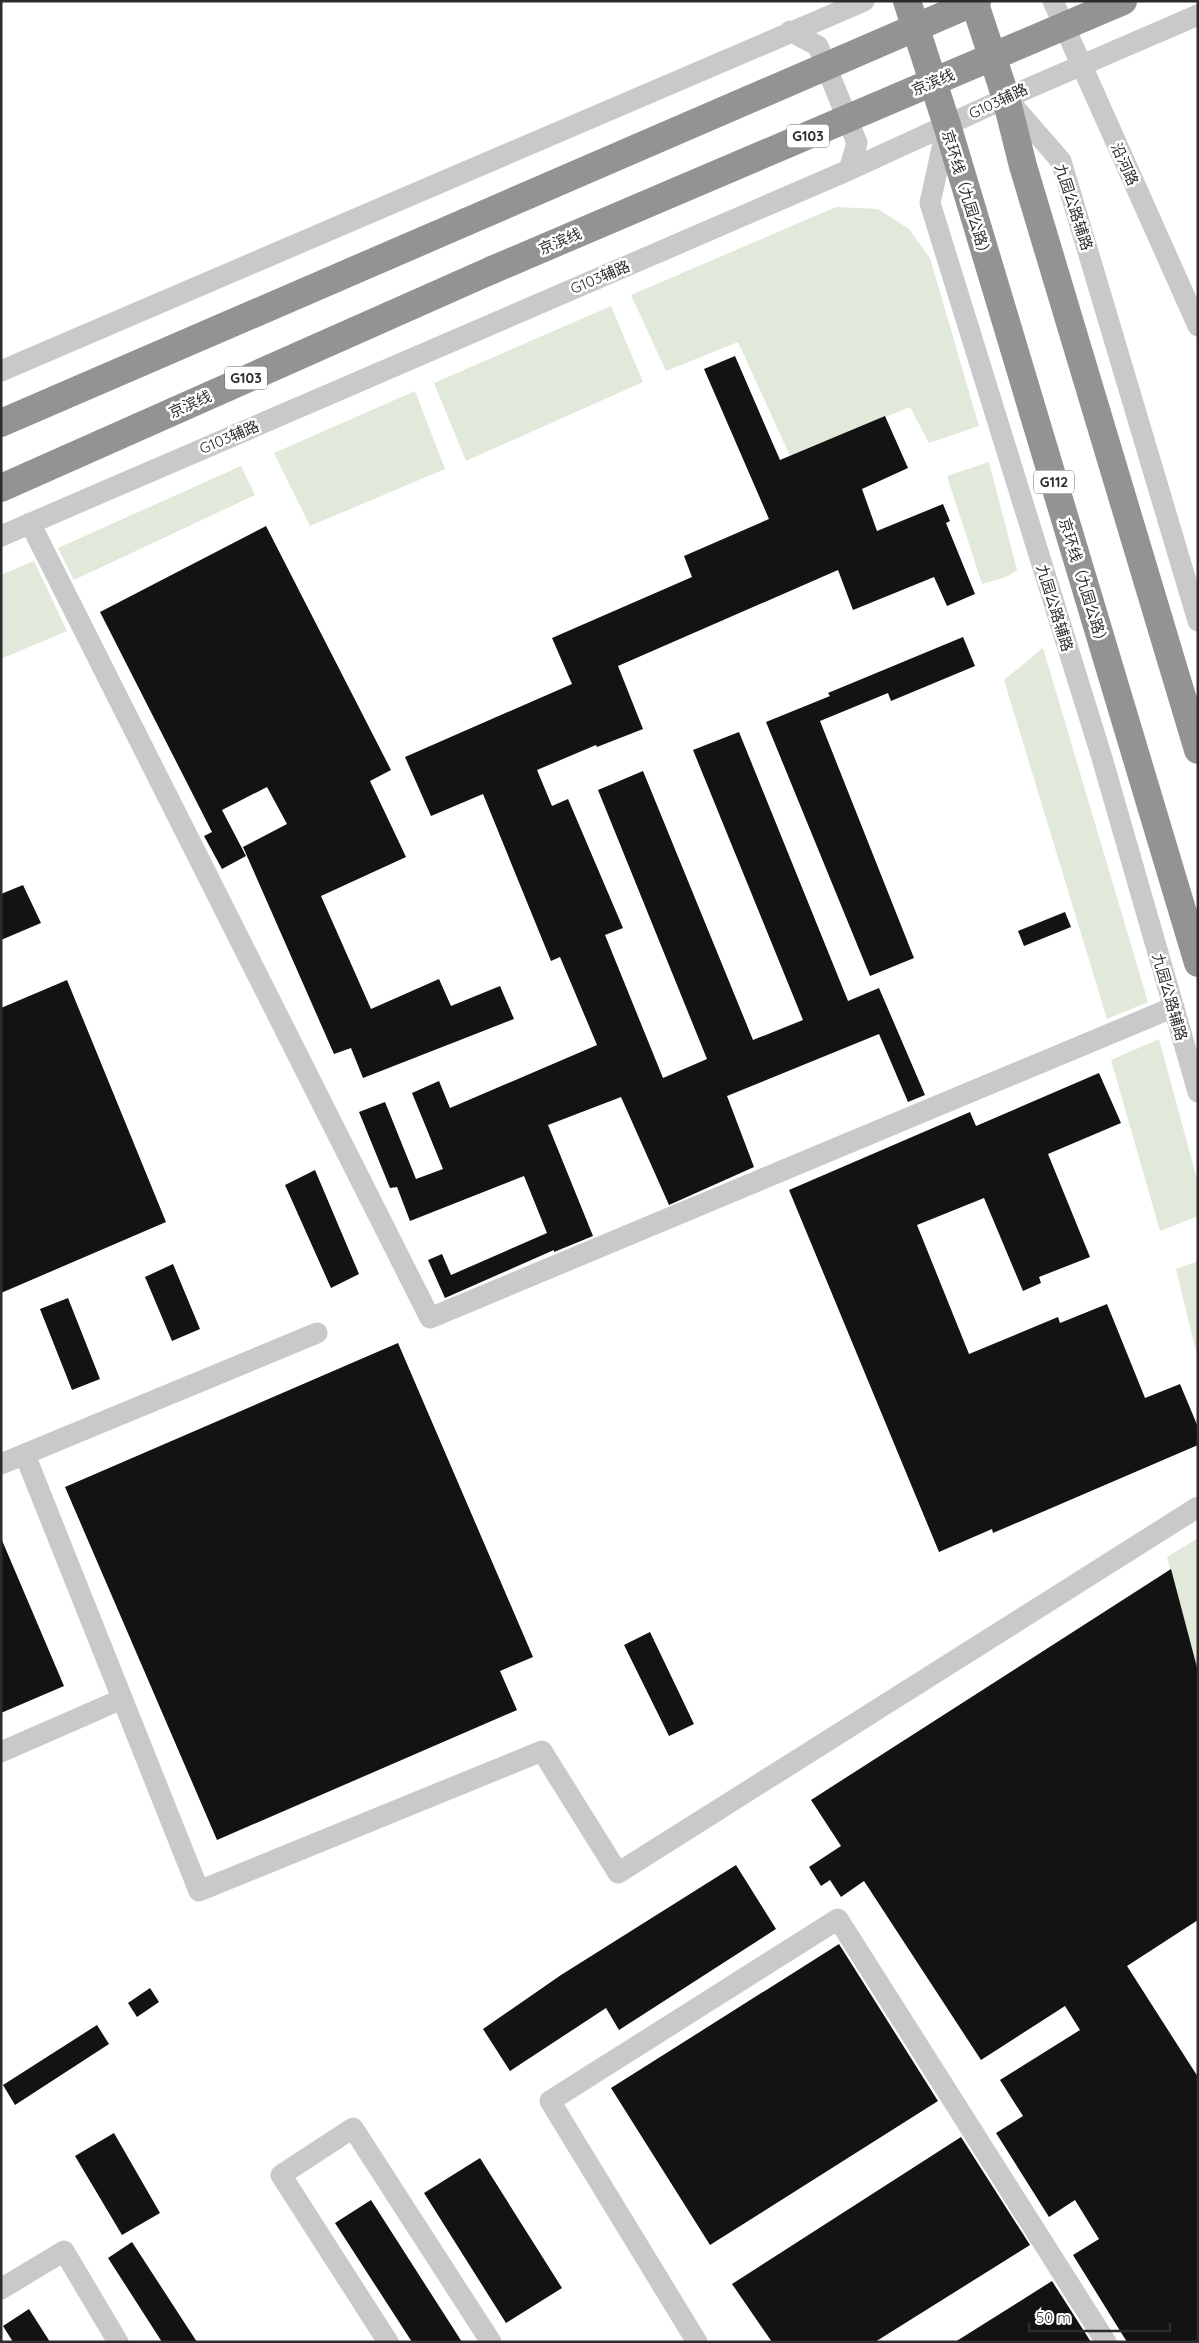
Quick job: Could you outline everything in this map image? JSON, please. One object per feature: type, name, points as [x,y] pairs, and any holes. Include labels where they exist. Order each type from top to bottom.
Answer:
[{"type":"highway","name":"京环线（九园公路）","points":[[907,1],[947,125],[1198,963]]},
{"type":"highway","points":[[1,423],[975,1],[1006,98],[1023,166],[1198,750]]},
{"type":"highway","name":"京滨线","points":[[1,488],[492,270],[1123,1]]},
{"type":"street","points":[[1,371],[790,31],[864,1]]},
{"type":"street","name":"沿河路","points":[[1053,1],[1198,326]]},
{"type":"street","name":"G103辅路","points":[[1,536],[849,170],[1081,64],[1198,14]]},
{"type":"street","points":[[790,31],[818,46],[857,143],[849,170]]},
{"type":"street","name":"九园公路辅路","points":[[1006,98],[1061,161],[1198,621]]},
{"type":"street","name":"九园公路辅路","points":[[947,125],[930,203],[1102,758],[1198,1092]]},
{"type":"street","points":[[30,523],[430,1318],[1174,1007]]},
{"type":"street","points":[[1,1464],[317,1333]]},
{"type":"street","points":[[24,1455],[199,1891],[542,1751],[618,1873],[1198,1507]]},
{"type":"street","points":[[1,1752],[122,1699]]},
{"type":"street","points":[[697,2342],[550,2101],[838,1919],[1106,2342]]},
{"type":"street","points":[[388,2342],[281,2175],[353,2128],[491,2342]]},
{"type":"street","points":[[1,2289],[64,2251],[118,2342]]},
{"type":"green space","points":[[836,207],[878,209],[909,229],[930,258],[979,426],[929,443],[910,407],[790,456],[738,342],[666,371],[631,295]]},
{"type":"green space","points":[[611,306],[643,382],[466,461],[434,383]]},
{"type":"green space","points":[[415,391],[445,469],[310,526],[274,453]]},
{"type":"green space","points":[[989,462],[1017,570],[1006,577],[982,584],[947,476]]},
{"type":"green space","points":[[241,466],[255,495],[74,580],[58,548]]},
{"type":"green space","points":[[34,561],[67,631],[1,659],[1,575]]},
{"type":"green space","points":[[1043,648],[1148,1002],[1107,1019],[1004,680]]},
{"type":"green space","points":[[1159,1039],[1198,1183],[1198,1216],[1160,1231],[1111,1060]]},
{"type":"green space","points":[[1198,1261],[1198,1360],[1176,1269]]},
{"type":"green space","points":[[1198,1538],[1198,1671],[1167,1557]]},
{"type":"building","points":[[735,356],[780,460],[885,416],[908,468],[862,489],[877,531],[943,504],[950,521],[946,523],[975,594],[947,606],[934,577],[853,610],[838,570],[618,666],[643,729],[597,747],[596,745],[537,770],[552,806],[568,799],[623,928],[605,935],[663,1078],[707,1059],[598,790],[643,771],[753,1040],[803,1020],[693,750],[739,732],[848,1001],[879,988],[925,1095],[908,1102],[879,1034],[727,1096],[754,1167],[669,1205],[621,1097],[548,1125],[593,1236],[554,1252],[554,1250],[445,1298],[428,1260],[442,1254],[451,1275],[547,1233],[524,1176],[410,1221],[397,1187],[390,1188],[359,1112],[385,1102],[416,1179],[443,1169],[412,1093],[439,1081],[450,1108],[597,1045],[560,957],[551,961],[483,794],[431,816],[405,757],[572,684],[552,638],[692,577],[684,556],[769,519],[704,369]]},
{"type":"building","points":[[266,526],[391,770],[370,781],[406,857],[321,896],[371,1009],[439,979],[451,1006],[500,986],[514,1019],[363,1078],[351,1048],[334,1054],[243,847],[287,824],[267,787],[222,810],[246,856],[222,869],[204,836],[212,832],[100,612]]},
{"type":"building","points":[[963,637],[975,666],[891,701],[888,693],[820,721],[914,958],[870,976],[766,722],[830,696],[828,693]]},
{"type":"building","points":[[23,885],[41,923],[1,940],[1,894]]},
{"type":"building","points":[[1065,912],[1071,927],[1024,946],[1018,931]]},
{"type":"building","points":[[67,980],[166,1222],[1,1293],[1,1008]]},
{"type":"building","points":[[1099,1073],[1121,1123],[1048,1154],[1090,1257],[1039,1277],[1041,1283],[1023,1291],[984,1198],[917,1225],[969,1354],[1058,1317],[1060,1323],[1107,1304],[1145,1398],[1180,1384],[1198,1427],[1198,1445],[993,1533],[992,1529],[939,1552],[789,1190],[970,1112],[976,1126]]},
{"type":"building","points":[[315,1170],[359,1274],[331,1288],[285,1185]]},
{"type":"building","points":[[173,1264],[200,1329],[172,1341],[145,1277]]},
{"type":"building","points":[[68,1298],[100,1379],[72,1390],[40,1309]]},
{"type":"building","points":[[398,1343],[533,1657],[500,1671],[517,1710],[217,1840],[65,1487]]},
{"type":"building","points":[[1,1538],[64,1686],[1,1713]]},
{"type":"building","points":[[1171,1569],[1198,1671],[1198,1920],[1127,1966],[1198,2077],[1198,2342],[1127,2342],[1073,2255],[1099,2239],[1075,2200],[1049,2217],[996,2133],[1023,2116],[1000,2080],[1080,2030],[1065,2006],[981,2060],[864,1881],[841,1897],[830,1880],[821,1886],[809,1867],[841,1846],[811,1800]]},
{"type":"building","points":[[650,1632],[694,1724],[669,1736],[624,1645]]},
{"type":"building","points":[[736,1865],[776,1929],[619,2030],[606,2008],[510,2071],[483,2029],[561,1975]]},
{"type":"building","points":[[839,1944],[938,2101],[710,2245],[611,2088]]},
{"type":"building","points":[[150,1988],[159,2002],[137,2017],[128,2003]]},
{"type":"building","points":[[97,2025],[109,2044],[15,2105],[3,2085]]},
{"type":"building","points":[[114,2133],[160,2213],[122,2235],[75,2156]]},
{"type":"building","points":[[961,2137],[1030,2245],[875,2342],[772,2342],[732,2284]]},
{"type":"building","points":[[480,2158],[562,2288],[506,2323],[424,2193]]},
{"type":"building","points":[[371,2200],[462,2342],[412,2342],[335,2223]]},
{"type":"building","points":[[132,2242],[197,2342],[162,2342],[108,2258]]},
{"type":"building","points":[[1052,2281],[1091,2342],[955,2342]]},
{"type":"building","points":[[29,2309],[50,2342],[13,2342],[3,2326]]}]
